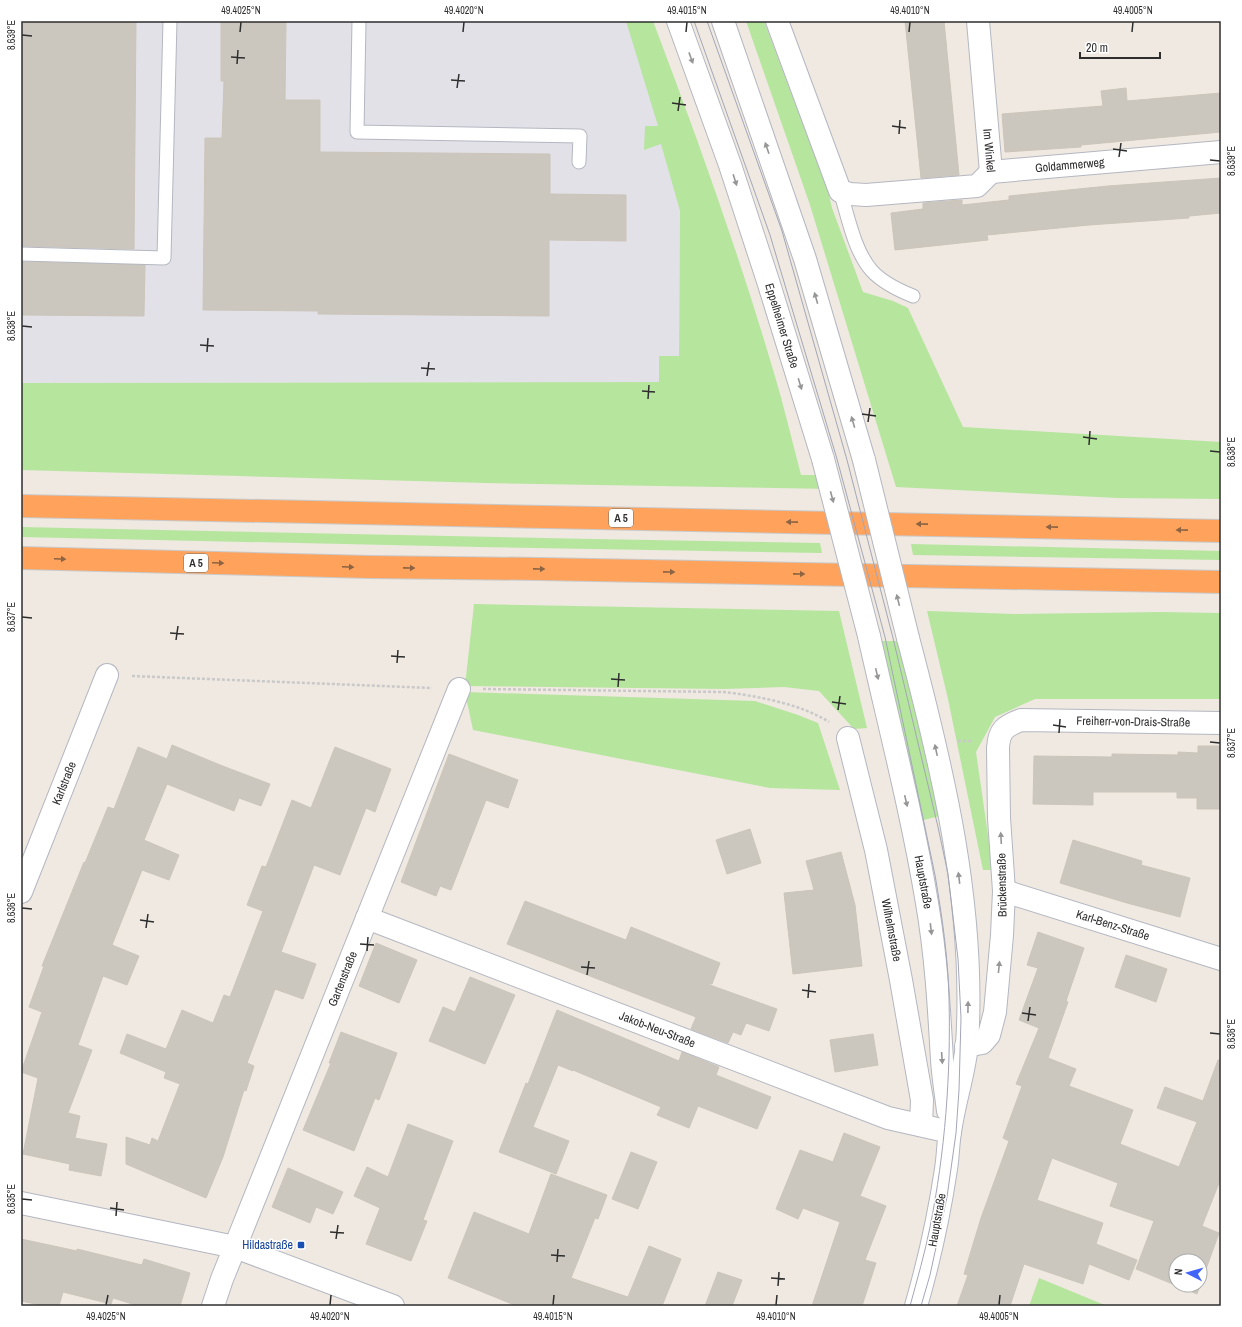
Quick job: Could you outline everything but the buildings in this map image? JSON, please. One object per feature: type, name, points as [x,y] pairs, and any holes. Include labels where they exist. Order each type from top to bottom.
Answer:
[{"type":"highway","name":"A 5","points":[[21,506],[1221,531]]},
{"type":"highway","name":"A 5","points":[[21,558],[370,568],[540,569],[1221,582]]},
{"type":"street","name":"Eppelheimer Straße","points":[[678,21],[730,165],[768,282],[822,459],[869,636]]},
{"type":"street","name":"Hauptstraße","points":[[723,21],[805,259],[864,460],[934,740],[952,825],[967,951],[968,1001],[966,1046],[950,1132],[946,1168],[931,1253],[916,1306]]},
{"type":"street","points":[[777,21],[852,193]]},
{"type":"street","name":"Im Winkel","points":[[852,193],[977,186],[990,172],[978,21]]},
{"type":"street","name":"Goldammerweg","points":[[990,172],[1221,152]]},
{"type":"street","name":"Hauptstraße","points":[[869,636],[928,903],[940,1017],[942,1062],[950,1132]]},
{"type":"street","name":"Karlstraße","points":[[21,892],[107,675]]},
{"type":"street","name":"Gartenstraße","points":[[213,1306],[222,1279],[458,688]]},
{"type":"street","name":"Brückenstraße","points":[[966,1046],[982,1043],[986,1039],[989,1034],[995,1012],[1002,935],[1004,891],[999,818],[999,740],[1003,730],[1010,724],[1021,720]]},
{"type":"street","name":"Freiherr-von-Drais-Straße","points":[[1021,720],[1221,723]]},
{"type":"street","name":"Wilhelmstraße","points":[[848,738],[876,850],[901,980],[922,1100],[921,1126]]},
{"type":"street","name":"Karl-Benz-Straße","points":[[1004,891],[1221,959]]},
{"type":"street","name":"Jakob-Neu-Straße","points":[[367,918],[888,1118],[950,1132]]},
{"type":"street","points":[[21,1203],[235,1247],[393,1306]]},
{"type":"lane","points":[[21,254],[164,258],[170,21]]},
{"type":"lane","points":[[359,21],[357,132],[580,136],[579,162]]},
{"type":"lane","points":[[852,193],[855,244],[871,270],[887,284],[913,296]]},
{"type":"path","points":[[958,741],[973,741]]},
{"type":"shaded area","points":[[21,21],[627,21],[659,126],[644,150],[661,143],[680,210],[679,357],[659,357],[659,382],[21,383]]},
{"type":"green space","points":[[626,21],[653,21],[686,108],[747,284],[778,385],[801,475],[827,475],[831,489],[486,483],[21,470],[21,383],[659,382],[659,356],[679,356],[680,211],[661,144],[644,150],[645,126],[658,126]]},
{"type":"green space","points":[[746,21],[764,21],[828,191],[832,208],[863,292],[893,301],[908,308],[963,427],[1221,442],[1221,499],[1118,498],[896,487],[810,205]]},
{"type":"green space","points":[[21,527],[820,543],[822,553],[21,537]]},
{"type":"green space","points":[[911,544],[1221,551],[1221,560],[913,555]]},
{"type":"green space","points":[[474,604],[839,611],[867,728],[854,729],[819,691],[784,687],[724,689],[465,686]]},
{"type":"green space","points":[[927,611],[1014,614],[1161,612],[1221,613],[1221,699],[1035,699],[995,717],[976,752],[993,870],[983,870],[948,699]]},
{"type":"green space","points":[[880,641],[900,641],[940,816],[919,821]]},
{"type":"green space","points":[[465,692],[755,701],[818,723],[840,790],[770,788],[473,730]]},
{"type":"green space","points":[[1039,1278],[1107,1306],[1029,1306]]},
{"type":"tram line","points":[[694,21],[770,235],[837,459],[885,637],[935,875],[944,936],[948,983],[948,1085],[940,1170],[926,1247],[910,1306]]},
{"type":"tram line","points":[[707,21],[782,231],[847,460],[893,638],[948,874],[958,959],[961,1018],[959,1090],[956,1133],[947,1197],[930,1275],[921,1306]]},
{"type":"place","name":"Hildastraße","points":[[301,1245]]}]
